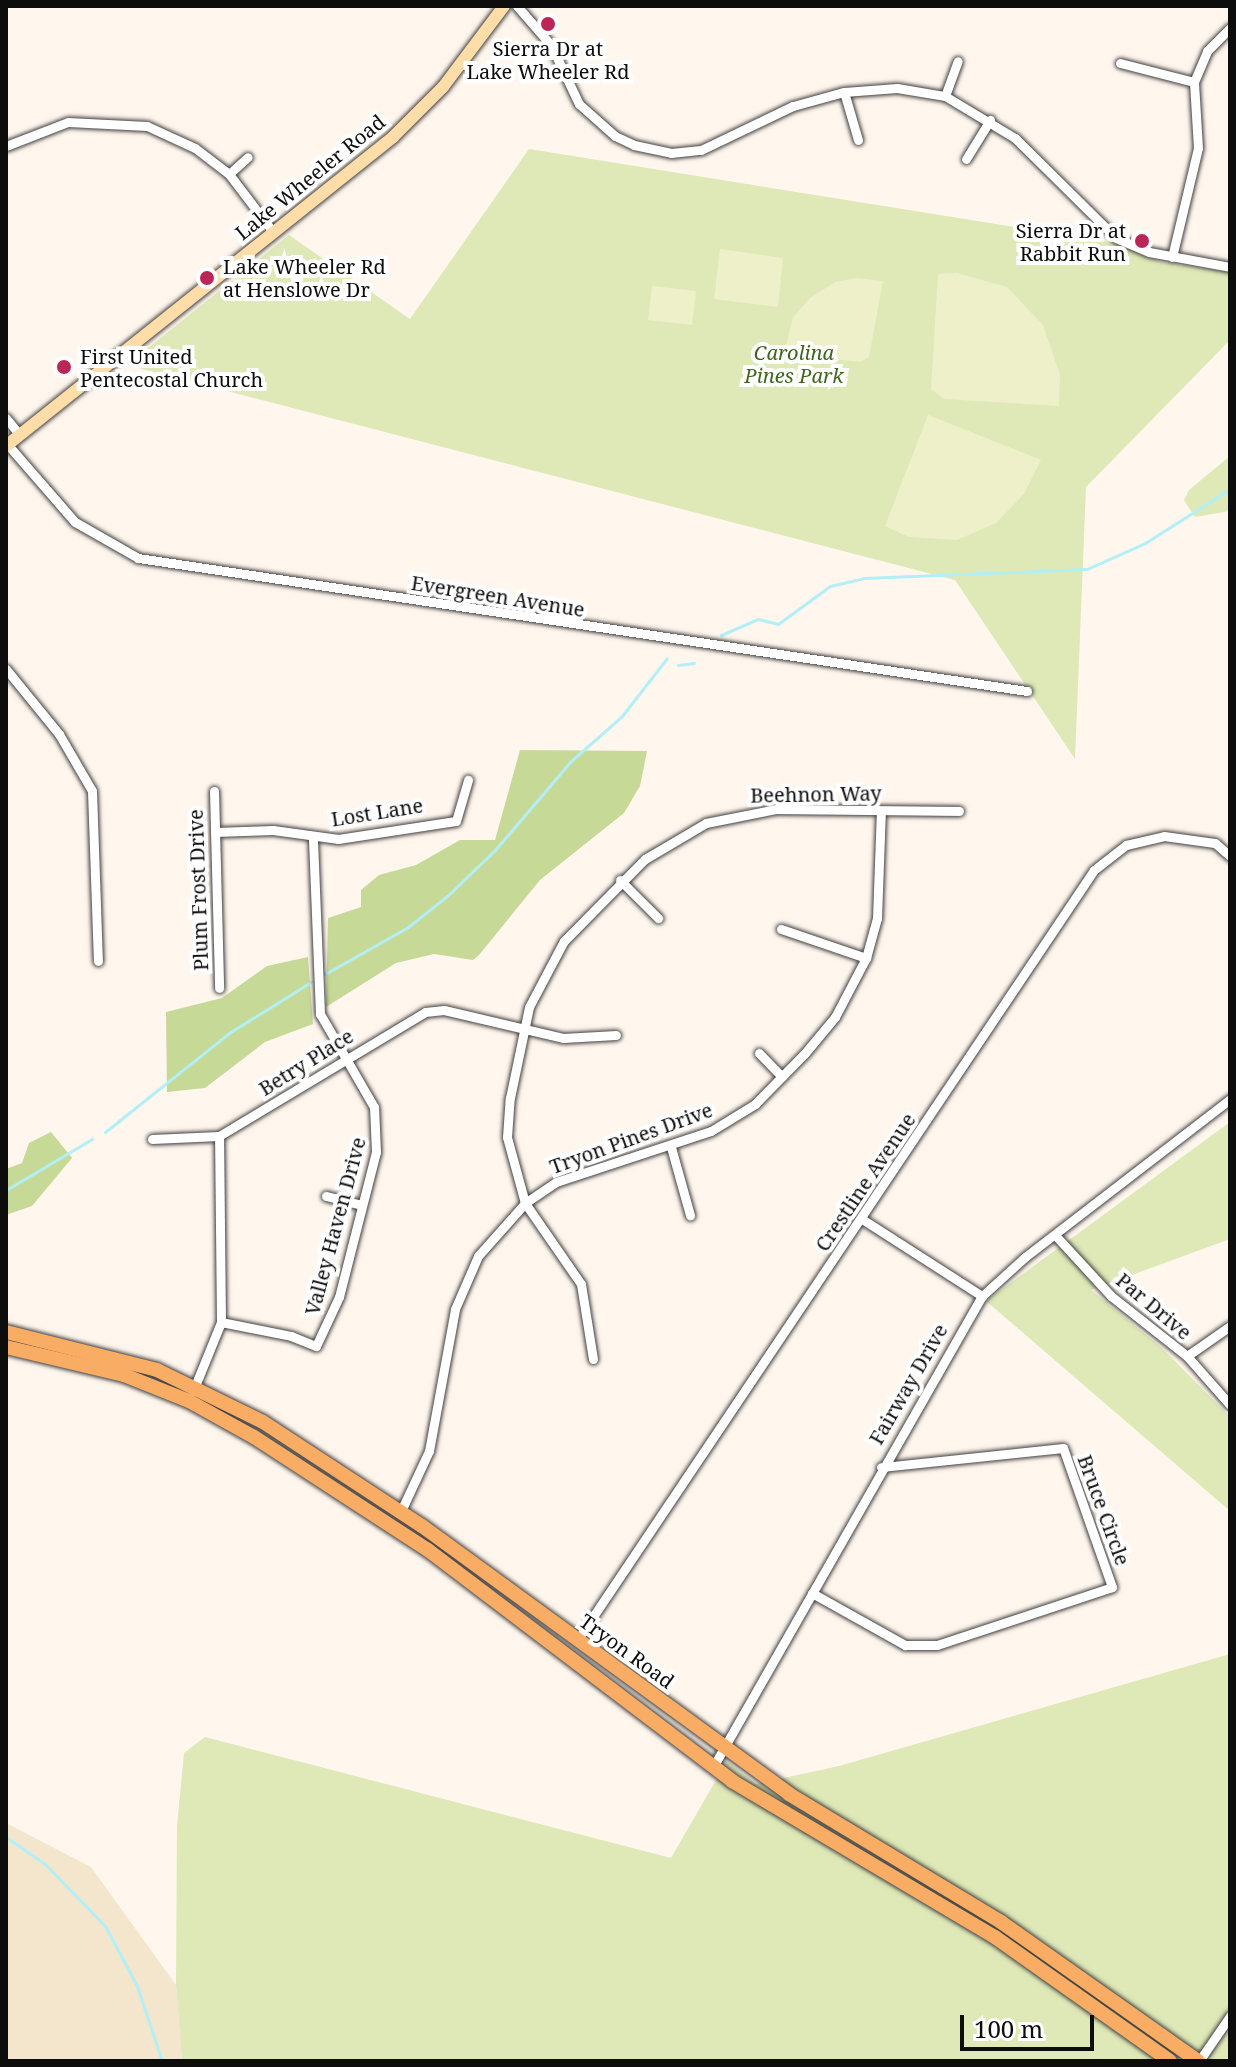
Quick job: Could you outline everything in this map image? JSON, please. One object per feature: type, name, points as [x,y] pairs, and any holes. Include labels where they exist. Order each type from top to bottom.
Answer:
[{"type":"main road","name":"Lake Wheeler Road","points":[[7,446],[409,123],[504,6]]},
{"type":"main road","name":"Tryon Road","points":[[6,1332],[107,1355],[195,1385],[276,1430],[401,1511],[813,1810],[1001,1922],[1198,2061]]},
{"type":"main road","name":"Tryon Road","points":[[6,1347],[102,1368],[189,1401],[294,1462],[428,1550],[713,1767],[995,1937],[1170,2061]]},
{"type":"street","points":[[517,6],[551,45],[568,87],[586,113],[615,136],[646,150],[684,153],[721,145],[793,106],[844,92],[897,88],[945,96],[990,120],[1029,151],[1116,238],[1172,257],[1230,267]]},
{"type":"street","points":[[1172,257],[1196,159],[1194,82],[1207,51],[1230,28]]},
{"type":"street","points":[[945,96],[958,61]]},
{"type":"street","points":[[1120,63],[1194,82]]},
{"type":"street","points":[[844,92],[858,140]]},
{"type":"street","points":[[966,159],[990,120]]},
{"type":"street","points":[[6,146],[68,122],[125,121],[167,133],[229,174],[273,232]]},
{"type":"street","points":[[229,174],[248,157]]},
{"type":"street","points":[[6,418],[20,435]]},
{"type":"street","name":"Evergreen Avenue","points":[[7,446],[49,498],[75,522],[138,558],[1027,691]]},
{"type":"street","points":[[6,669],[59,734],[92,791],[98,961]]},
{"type":"street","name":"Lost Lane","points":[[215,832],[273,830],[313,838],[338,839],[456,821],[468,780]]},
{"type":"street","name":"Plum Frost Drive","points":[[214,791],[219,988]]},
{"type":"street","name":"Tryon Pines Drive","points":[[401,1511],[429,1451],[449,1334],[464,1282],[478,1256],[525,1203],[556,1182],[671,1147],[755,1104],[782,1077],[835,1017],[866,958],[877,918],[881,811]]},
{"type":"street","name":"Beehnon Way","points":[[593,1359],[581,1284],[525,1203],[507,1137],[523,1031],[544,972],[564,941],[620,880],[680,837],[745,812],[959,811]]},
{"type":"street","name":"Crestline Avenue","points":[[578,1639],[1094,870],[1126,845],[1164,836],[1215,843],[1230,856]]},
{"type":"street","name":"Valley Haven Drive","points":[[221,1322],[275,1332],[316,1346],[339,1297],[378,1130],[374,1107],[320,1014],[313,838]]},
{"type":"street","points":[[620,880],[658,918]]},
{"type":"street","points":[[781,929],[866,958]]},
{"type":"street","name":"Betry Place","points":[[219,1136],[296,1085],[346,1062],[390,1028],[425,1012],[444,1010],[563,1038],[616,1035]]},
{"type":"street","points":[[759,1053],[782,1077]]},
{"type":"street","name":"Fairway Drive","points":[[713,1767],[881,1467],[982,1296],[1230,1099]]},
{"type":"street","points":[[152,1139],[219,1136],[221,1322],[189,1401]]},
{"type":"street","points":[[671,1147],[690,1215]]},
{"type":"street","points":[[326,1196],[361,1205]]},
{"type":"street","points":[[862,1219],[982,1296]]},
{"type":"street","name":"Par Drive","points":[[1055,1235],[1111,1296],[1187,1356],[1230,1405]]},
{"type":"street","points":[[1187,1356],[1230,1326]]},
{"type":"street","name":"Bruce Circle","points":[[812,1593],[905,1645],[937,1645],[1112,1587],[1063,1448],[881,1467]]},
{"type":"street","points":[[1198,2061],[1230,2016]]},
{"type":"shaded area","points":[[6,1823],[91,1867],[176,1985],[182,2061],[6,2061]]},
{"type":"green space","name":"Carolina Pines Park","points":[[529,149],[1115,243],[1161,262],[1230,272],[1230,340],[1086,487],[1075,759],[955,580],[127,365],[289,235],[410,319]]},
{"type":"green space","points":[[720,249],[783,258],[778,307],[714,299]]},
{"type":"green space","points":[[957,273],[1007,287],[1043,325],[1060,375],[1059,406],[944,399],[931,389],[938,274]]},
{"type":"green space","points":[[856,278],[883,281],[869,357],[861,362],[784,354],[793,317],[810,298],[835,282]]},
{"type":"green space","points":[[652,286],[696,291],[692,325],[648,320]]},
{"type":"green space","points":[[928,415],[1041,460],[1024,494],[996,523],[957,540],[909,537],[885,526]]},
{"type":"green space","points":[[1230,456],[1230,511],[1195,517],[1184,500],[1189,490]]},
{"type":"green space","points":[[520,750],[647,751],[640,786],[624,813],[540,880],[473,960],[434,954],[396,963],[326,1007],[328,918],[361,907],[361,890],[379,875],[416,865],[460,840],[495,840]]},
{"type":"green space","points":[[308,957],[313,1024],[265,1042],[205,1088],[167,1092],[166,1012],[222,998],[267,966]]},
{"type":"green space","points":[[1230,1122],[1230,1239],[1091,1290],[1162,1348],[1230,1417],[1230,1511],[986,1301]]},
{"type":"green space","points":[[51,1132],[72,1158],[32,1206],[6,1215],[6,1169],[22,1163],[29,1143]]},
{"type":"green space","points":[[1230,1654],[1230,2061],[182,2061],[176,1985],[177,1826],[184,1753],[205,1737],[671,1858],[727,1761],[756,1784],[839,1766]]},
{"type":"waterway","points":[[721,635],[758,619],[778,624],[830,586],[864,578],[1087,569],[1145,543],[1230,489]]},
{"type":"waterway","points":[[325,974],[408,927],[447,896],[495,850],[571,761],[622,716],[667,658]]},
{"type":"waterway","points":[[678,665],[694,663]]},
{"type":"waterway","points":[[105,1132],[229,1033],[311,982]]},
{"type":"waterway","points":[[6,1190],[92,1139]]},
{"type":"waterway","points":[[6,1837],[45,1864],[105,1926],[137,1986],[162,2061]]},
{"type":"place","name":"Sierra Dr at Lake Wheeler Rd","points":[[548,24]]},
{"type":"place","name":"Sierra Dr at Rabbit Run","points":[[1142,241]]},
{"type":"place","name":"Lake Wheeler Rd at Henslowe Dr","points":[[207,278]]},
{"type":"place","name":"First United Pentecostal Church","points":[[64,367]]}]
